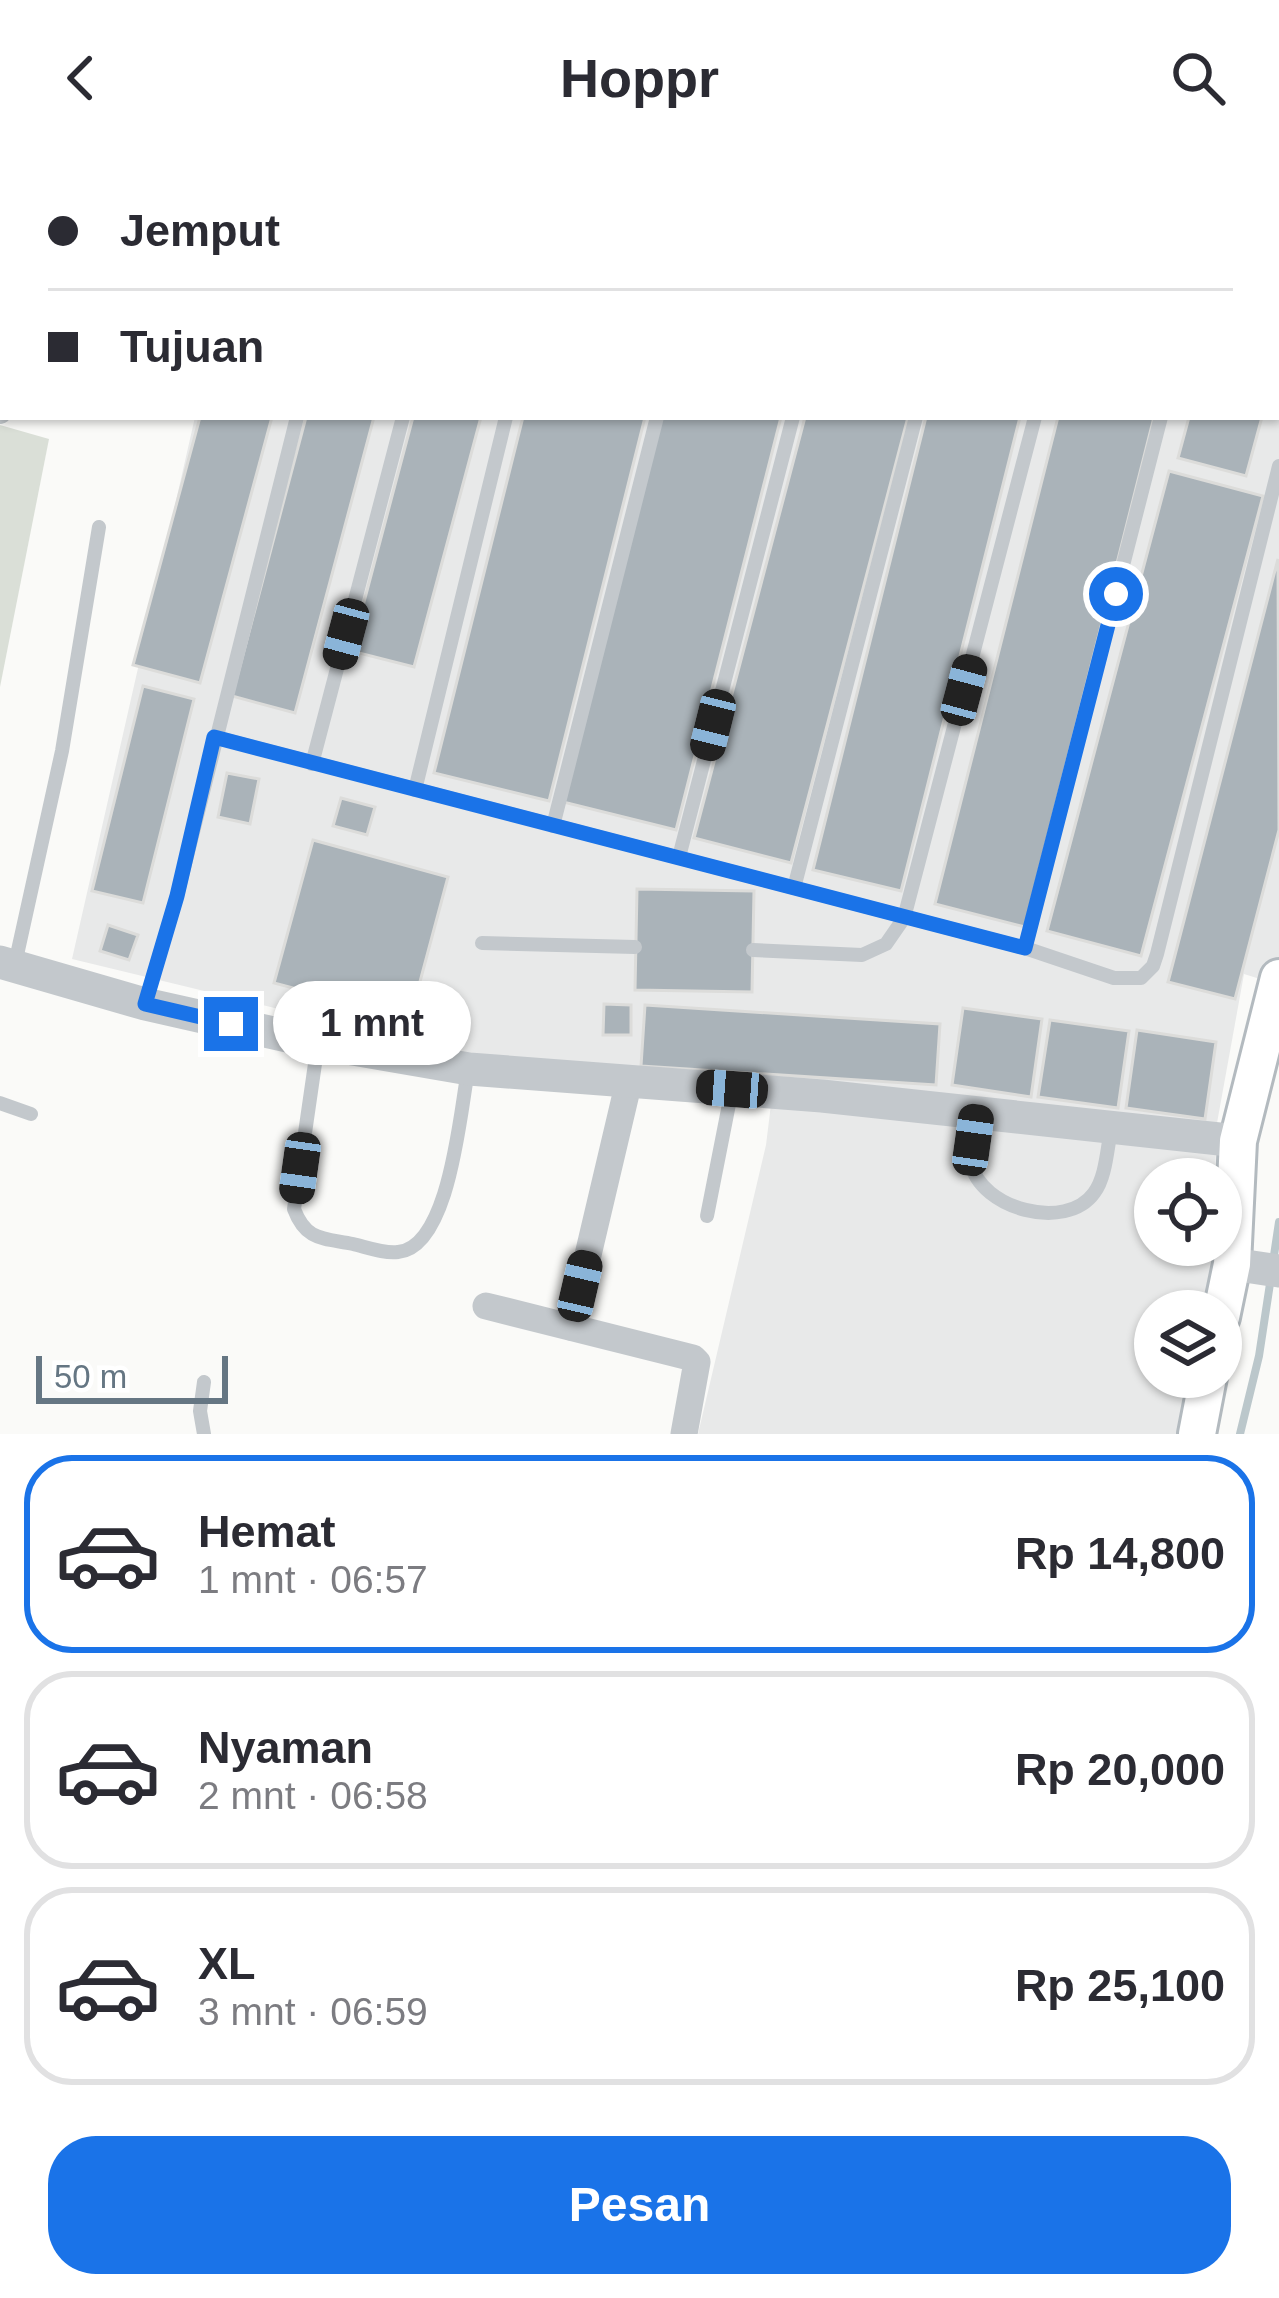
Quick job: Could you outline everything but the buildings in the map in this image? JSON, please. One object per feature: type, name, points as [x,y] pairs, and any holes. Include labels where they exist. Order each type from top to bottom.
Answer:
[{"type":"main road","points":[[1259,1268],[1238,1142],[1279,979]]},
{"type":"main road","points":[[1197,1434],[1204,1398]]},
{"type":"street","points":[[7,964],[145,1004],[318,1043],[469,1069],[732,1089],[1238,1142]]},
{"type":"street","points":[[571,1327],[628,1081]]},
{"type":"street","points":[[486,1306],[697,1362],[684,1434]]},
{"type":"lane","points":[[145,1004],[177,896],[295,420]]},
{"type":"lane","points":[[312,764],[402,420]]},
{"type":"lane","points":[[415,790],[505,420]]},
{"type":"lane","points":[[553,826],[656,420]]},
{"type":"lane","points":[[679,857],[793,420]]},
{"type":"lane","points":[[794,888],[915,420]]},
{"type":"lane","points":[[753,950],[862,955],[886,944],[904,918],[1034,420]]},
{"type":"lane","points":[[1025,948],[1160,420]]},
{"type":"lane","points":[[214,737],[1025,948],[1128,980],[1142,978],[1153,966],[1279,466]]},
{"type":"lane","points":[[7,964],[62,751],[99,527]]},
{"type":"lane","points":[[482,943],[635,947]]},
{"type":"lane","points":[[318,1043],[294,1209],[301,1227],[315,1237],[397,1252],[415,1246],[442,1206],[469,1069]]},
{"type":"lane","points":[[707,1216],[732,1089]]},
{"type":"lane","points":[[0,1103],[31,1114]]},
{"type":"lane","points":[[976,1114],[971,1163],[983,1186],[1003,1201],[1048,1214],[1071,1211],[1099,1187],[1111,1130]]},
{"type":"lane","points":[[203,1382],[204,1434]]},
{"type":"shaded area","points":[[194,420],[1279,420],[1279,985],[1244,974],[1217,1123],[1216,1158],[1134,1158],[1134,1266],[1211,1266],[1209,1290],[1134,1290],[1134,1398],[1191,1398],[1185,1434],[698,1434],[766,1145],[774,1080],[465,1054],[72,959]]},
{"type":"shaded area","points":[[0,425],[49,439],[0,687]]},
{"type":"waterway","points":[[1273,1262],[1279,1222]]},
{"type":"waterway","points":[[1240,1434],[1271,1277]]},
{"type":"route","points":[[231,1024],[145,1004],[177,896],[214,737],[1025,948],[1116,594]]}]
